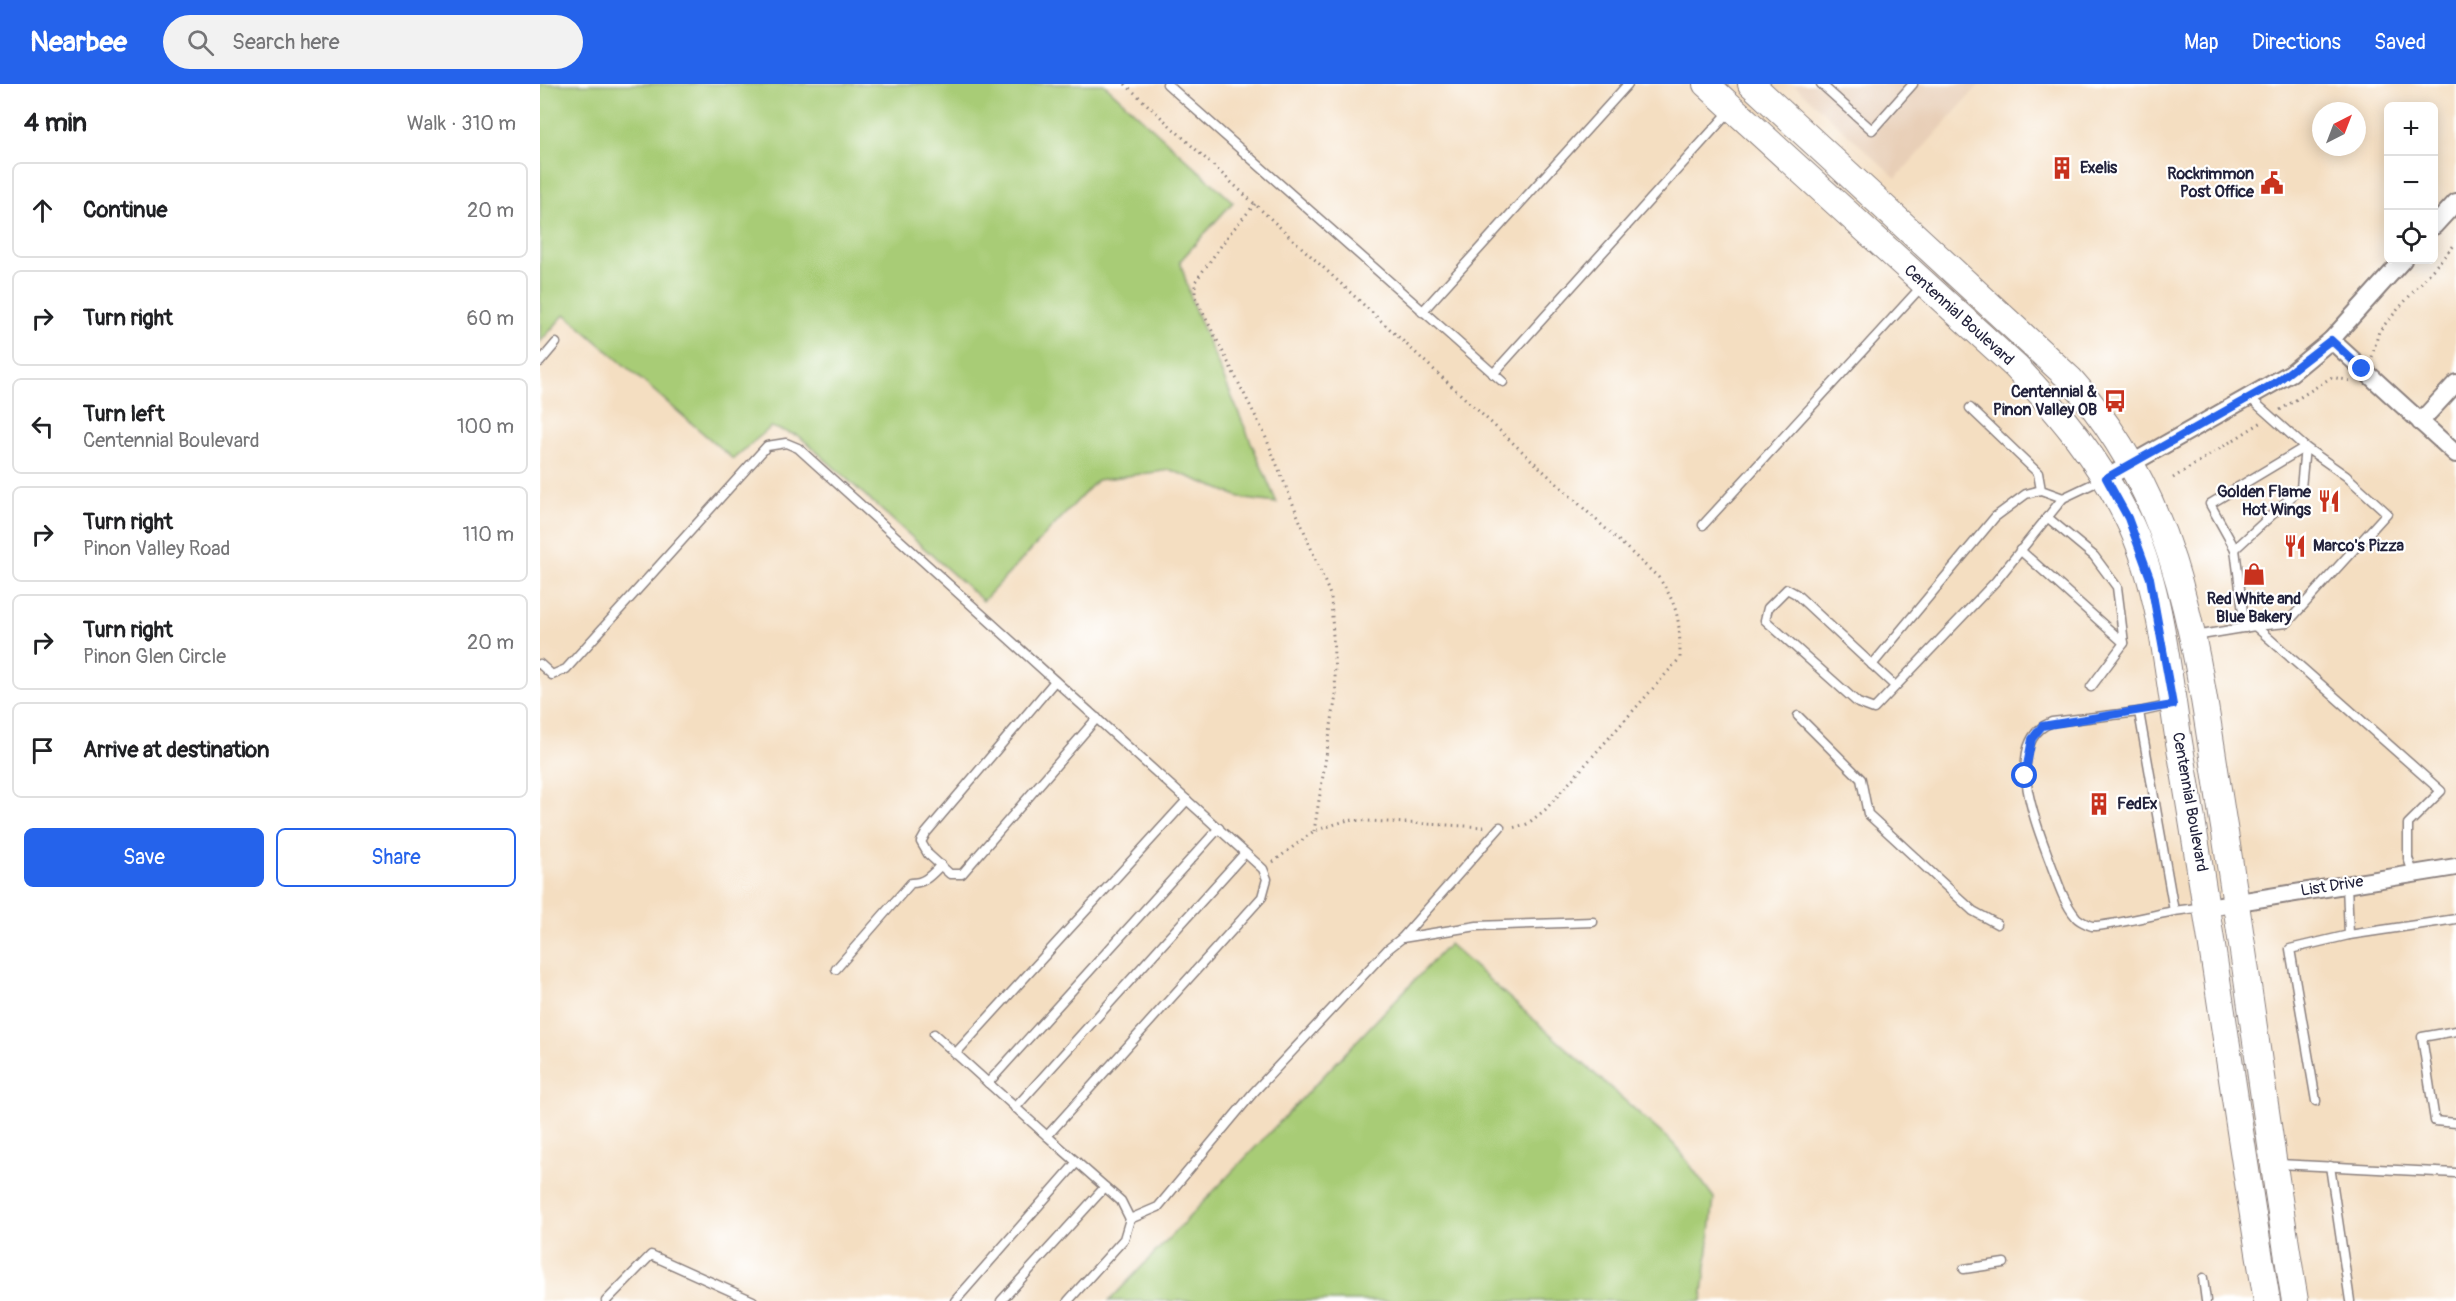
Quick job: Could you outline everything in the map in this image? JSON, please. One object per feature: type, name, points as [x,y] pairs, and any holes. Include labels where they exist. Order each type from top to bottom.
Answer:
[{"type":"main road","name":"Centennial Boulevard","points":[[1706,84],[2016,367],[2050,402],[2092,454],[2128,518],[2150,578],[2173,705],[2208,907],[2228,1065],[2267,1301]]},
{"type":"main road","name":"Centennial Boulevard","points":[[1751,84],[2038,346],[2095,406],[2132,465],[2155,508],[2175,561],[2187,604],[2236,902],[2295,1301]]},
{"type":"street","points":[[2438,221],[2456,202]]},
{"type":"street","points":[[2106,478],[2291,373],[2331,340],[2399,264]]},
{"type":"street","points":[[2331,340],[2357,375],[2420,422],[2456,454]]},
{"type":"street","points":[[2420,422],[2456,383]]},
{"type":"street","name":"List Drive","points":[[2208,907],[2456,867]]},
{"type":"lane","points":[[1167,84],[1503,382]]},
{"type":"lane","points":[[1422,312],[1628,84]]},
{"type":"lane","points":[[1821,84],[1872,130],[1914,84]]},
{"type":"lane","points":[[1493,374],[1733,108]]},
{"type":"lane","points":[[1703,525],[1924,284]]},
{"type":"lane","points":[[540,362],[556,343]]},
{"type":"lane","points":[[2192,637],[2254,626],[2287,623],[2387,513],[2346,476],[2305,447],[2250,398]]},
{"type":"lane","points":[[1970,408],[2038,473],[2041,490]]},
{"type":"lane","points":[[540,664],[552,675],[566,669],[767,446],[786,443],[798,448],[1263,869],[1267,879],[1262,897],[1047,1136]]},
{"type":"lane","points":[[2245,628],[2235,549],[2211,504],[2305,447]]},
{"type":"lane","points":[[2235,549],[2301,488],[2305,447]]},
{"type":"lane","points":[[1896,686],[1796,594],[1787,589],[1768,608],[1765,620],[1858,703],[1874,709],[1896,686],[1996,581],[2063,498],[2106,478]]},
{"type":"lane","points":[[1872,665],[1995,517],[2026,494],[2041,490],[2063,498]]},
{"type":"lane","points":[[2047,517],[2094,556],[2116,587],[2124,643],[2091,687]]},
{"type":"lane","points":[[2020,550],[2124,643]]},
{"type":"lane","points":[[2254,626],[2441,791],[2408,824],[2408,858],[2413,873]]},
{"type":"lane","points":[[1055,681],[926,833],[921,842],[928,854],[950,874],[962,874],[1097,718]]},
{"type":"lane","points":[[2173,705],[2139,712],[2052,722],[2042,726],[2032,739],[2025,776],[2029,806],[2057,879],[2077,918],[2092,926],[2208,907]]},
{"type":"lane","points":[[2139,712],[2174,911]]},
{"type":"lane","points":[[1798,716],[1861,779],[1868,814],[1973,911],[1997,924]]},
{"type":"lane","points":[[955,1054],[1187,800]]},
{"type":"lane","points":[[1130,1219],[1158,1207],[1253,1093],[1388,949],[1402,939],[1500,827]]},
{"type":"lane","points":[[988,1083],[1218,828]]},
{"type":"lane","points":[[1015,1108],[1245,853]]},
{"type":"lane","points":[[836,969],[911,883],[921,883],[940,865]]},
{"type":"lane","points":[[2347,884],[2349,935]]},
{"type":"lane","points":[[2316,1101],[2290,949],[2349,935],[2456,919]]},
{"type":"lane","points":[[1402,939],[1477,926],[1593,922]]},
{"type":"lane","points":[[2456,1031],[2422,1037],[2435,1121],[2456,1123]]},
{"type":"lane","points":[[933,1034],[1127,1208],[1130,1219],[1124,1239],[1068,1301]]},
{"type":"lane","points":[[955,1301],[1077,1162]]},
{"type":"lane","points":[[2274,1164],[2456,1173]]},
{"type":"lane","points":[[2330,1166],[2350,1301]]},
{"type":"lane","points":[[1001,1301],[1105,1187]]},
{"type":"lane","points":[[606,1301],[651,1255],[753,1301]]},
{"type":"lane","points":[[1964,1269],[2004,1263]]},
{"type":"lane","points":[[2203,1278],[2206,1301]]},
{"type":"path","points":[[1125,84],[1659,578],[1676,606],[1680,622],[1680,658],[1545,810],[1527,824],[1513,828],[1348,820],[1314,831],[1263,869]]},
{"type":"path","points":[[1255,204],[1231,232],[1195,282],[1195,297],[1264,433],[1331,597],[1336,695],[1314,831]]},
{"type":"path","points":[[2357,375],[2374,355],[2379,332],[2456,243]]},
{"type":"shaded area","points":[[1793,84],[1980,84],[1896,178]]},
{"type":"green space","points":[[540,84],[1104,84],[1233,202],[1180,261],[1194,308],[1277,503],[1245,499],[1171,470],[1097,480],[983,601],[799,436],[771,427],[733,459],[565,314],[540,342]]},
{"type":"green space","points":[[1449,944],[1677,1147],[1714,1198],[1702,1301],[1109,1301]]},
{"type":"place","name":"Exelis","points":[[2062,168]]},
{"type":"place","name":"Rockrimmon Post Office","points":[[2272,183]]},
{"type":"place","name":"Centennial & Pinon Valley OB","points":[[2115,401]]},
{"type":"place","name":"Golden Flame Hot Wings","points":[[2329,501]]},
{"type":"place","name":"Marco's Pizza","points":[[2295,546]]},
{"type":"place","name":"Red White and Blue Bakery","points":[[2254,574]]},
{"type":"place","name":"FedEx","points":[[2099,804]]},
{"type":"route","points":[[2025,776],[2032,739],[2042,726],[2052,722],[2139,712],[2173,705],[2150,578],[2128,518],[2106,478],[2275,383],[2291,373],[2331,340],[2362,369]]}]
